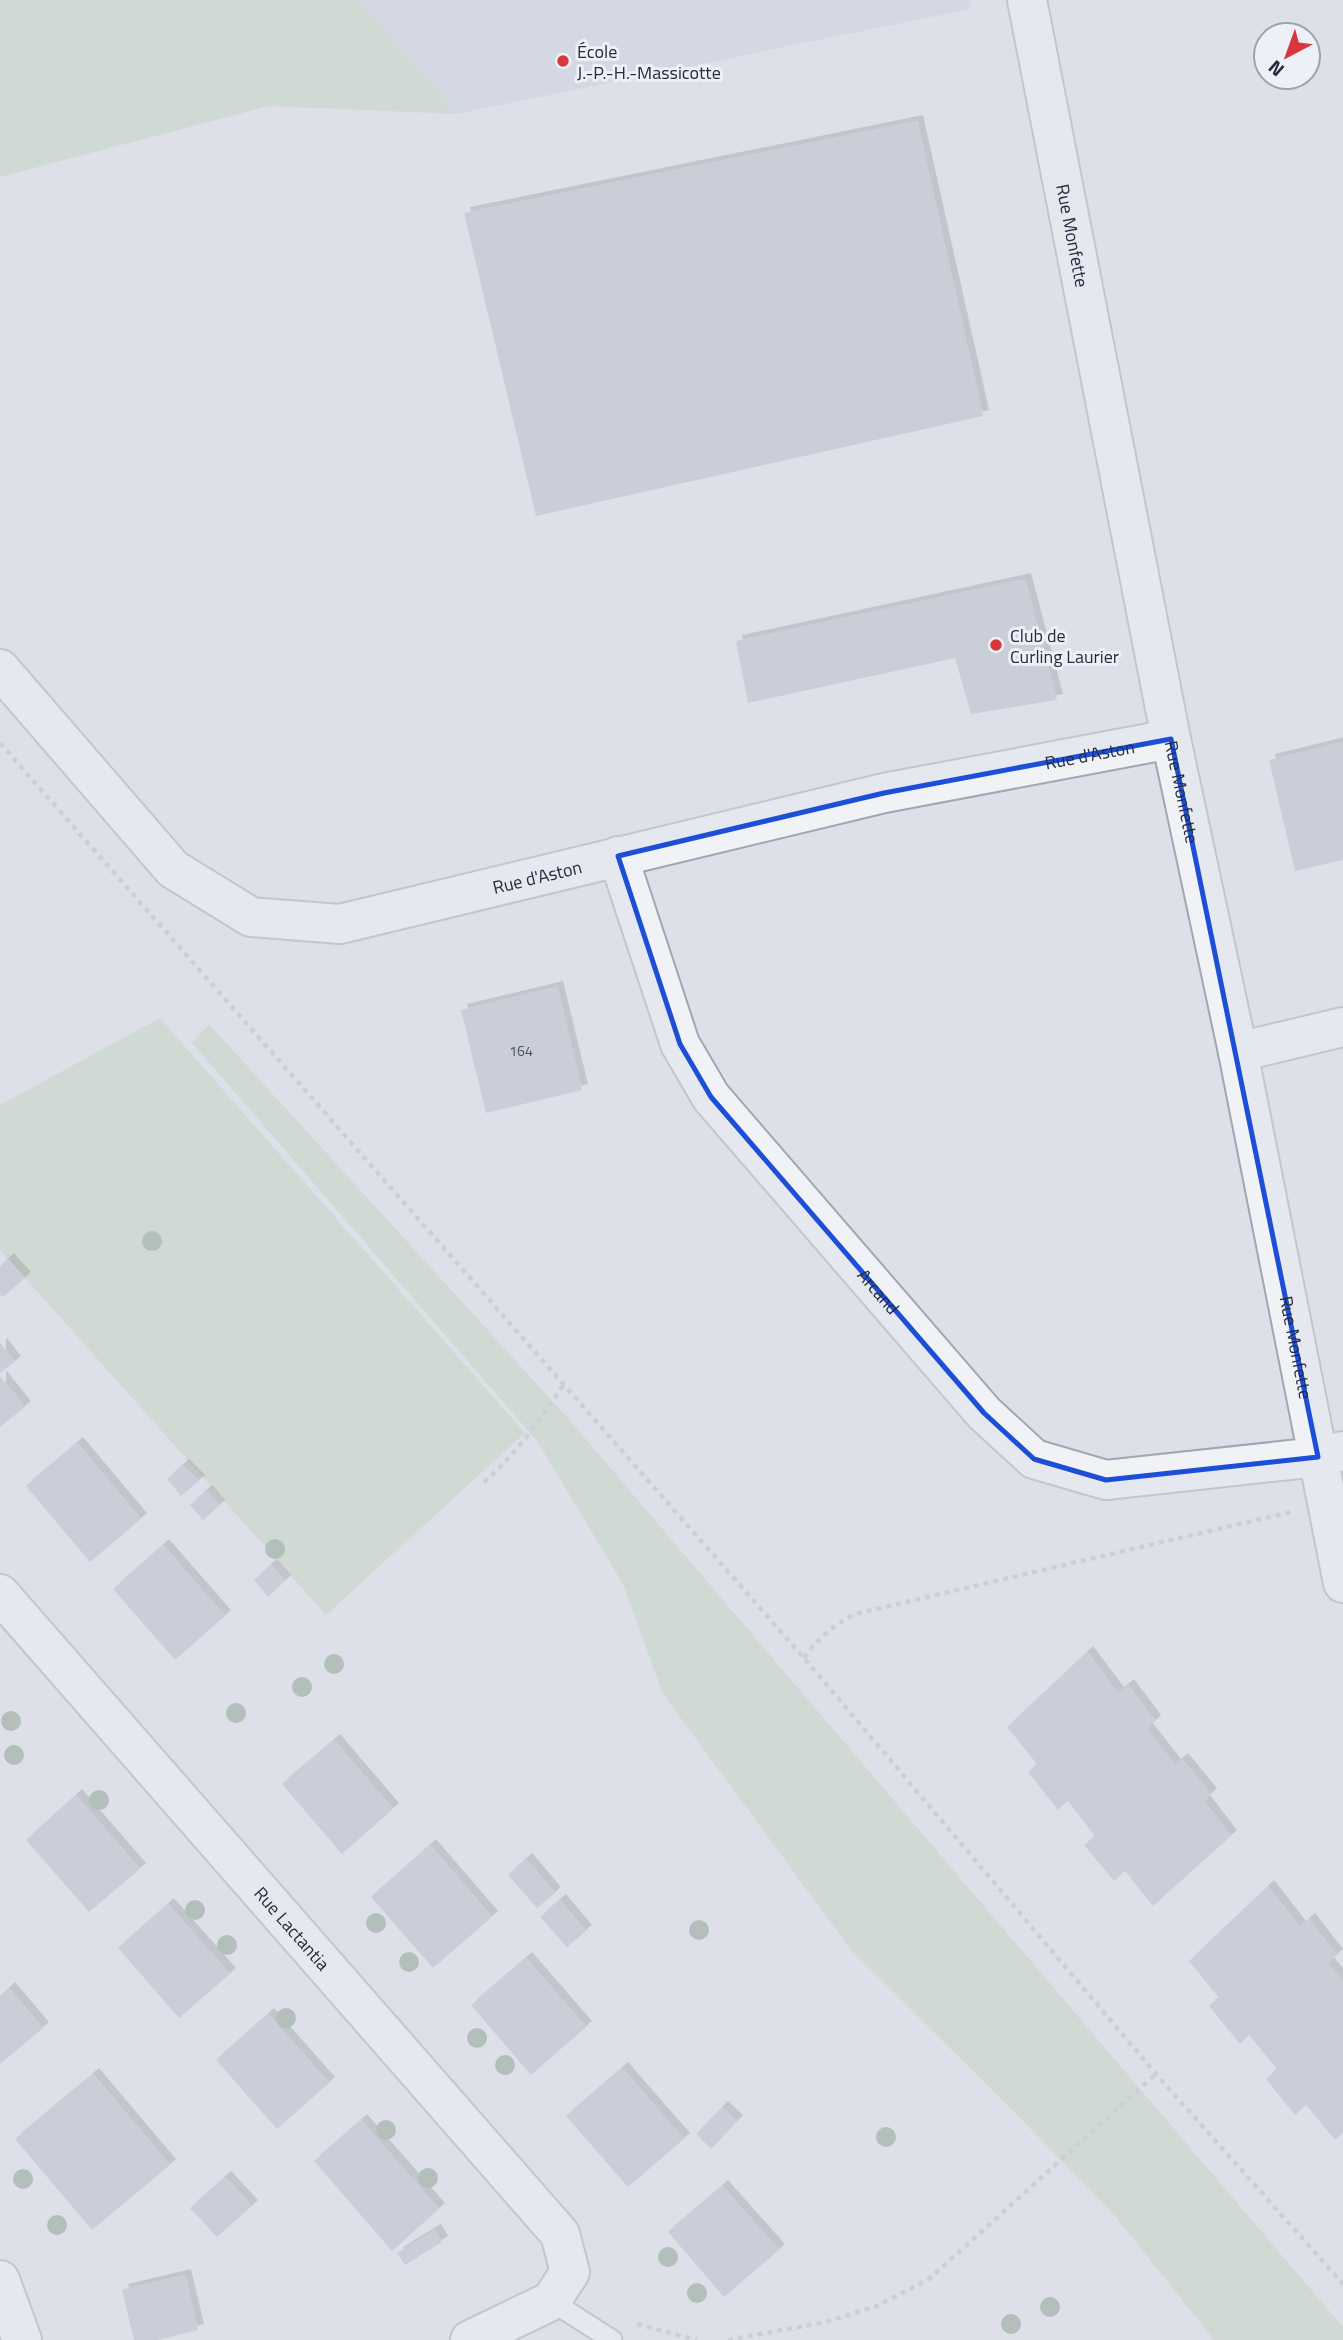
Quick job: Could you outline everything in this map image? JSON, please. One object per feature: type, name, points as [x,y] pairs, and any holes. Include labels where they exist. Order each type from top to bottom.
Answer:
[{"type":"street","name":"Rue Monfette","points":[[1027,0],[1171,739],[1238,1052],[1331,1454],[1343,1583]]},
{"type":"street","name":"Rue d'Aston","points":[[0,669],[173,869],[251,918],[340,924],[884,793],[1171,739]]},
{"type":"street","name":"Arcand","points":[[618,856],[680,1044],[710,1097],[984,1413],[1034,1459],[1106,1480],[1331,1454]]},
{"type":"street","points":[[1238,1052],[1343,1027]]},
{"type":"street","name":"Rue Lactantia","points":[[0,1594],[560,2234],[560,2287]]},
{"type":"street","points":[[0,2280],[22,2340]]},
{"type":"street","points":[[470,2340],[560,2287]]},
{"type":"lane","points":[[560,2287],[612,2340]]},
{"type":"path","points":[[0,743],[804,1658],[1156,2074],[1343,2284]]},
{"type":"path","points":[[484,1482],[500,1468],[538,1423],[564,1384]]},
{"type":"path","points":[[804,1658],[818,1639],[837,1623],[855,1614],[1291,1513],[1331,1454]]},
{"type":"path","points":[[729,2340],[826,2322],[877,2306],[929,2279],[1156,2074]]},
{"type":"highlighted area","points":[[1171,739],[1318,1457],[1106,1480],[1034,1459],[984,1413],[711,1097],[680,1044],[618,856],[884,793]]},
{"type":"shaded area","name":"École J.-P.-H.-Massicotte","points":[[359,0],[970,0],[971,9],[456,114]]},
{"type":"green space","points":[[0,0],[359,0],[456,114],[269,106],[0,177]]},
{"type":"green space","points":[[160,1018],[525,1433],[326,1615],[0,1250],[0,1105]]},
{"type":"green space","points":[[209,1024],[567,1417],[1343,2327],[1343,2340],[1214,2340],[1114,2215],[851,1950],[663,1694],[623,1584],[537,1441],[192,1043]]},
{"type":"building","points":[[917,121],[983,416],[536,516],[464,213]]},
{"type":"building","points":[[1025,579],[1057,700],[971,714],[955,658],[748,703],[736,641]]},
{"type":"building","points":[[1343,742],[1343,860],[1295,871],[1269,760]]},
{"type":"building","points":[[557,987],[582,1090],[486,1113],[461,1010]]},
{"type":"building","points":[[8,1259],[25,1278],[3,1297],[0,1295],[0,1266]]},
{"type":"building","points":[[0,1343],[15,1362],[0,1373]]},
{"type":"building","points":[[0,1376],[25,1407],[0,1427]]},
{"type":"building","points":[[77,1443],[141,1519],[90,1562],[26,1486]]},
{"type":"building","points":[[183,1465],[199,1481],[181,1496],[167,1479]]},
{"type":"building","points":[[206,1491],[219,1506],[203,1520],[190,1505]]},
{"type":"building","points":[[163,1545],[225,1616],[175,1660],[113,1589]]},
{"type":"building","points":[[271,1565],[285,1581],[268,1597],[254,1580]]},
{"type":"building","points":[[1087,1652],[1118,1693],[1128,1685],[1155,1721],[1147,1729],[1175,1765],[1182,1759],[1211,1794],[1204,1801],[1231,1836],[1153,1906],[1125,1871],[1114,1881],[1084,1845],[1095,1836],[1068,1801],[1058,1810],[1028,1772],[1037,1764],[1007,1727]]},
{"type":"building","points":[[334,1740],[393,1809],[342,1854],[282,1784]]},
{"type":"building","points":[[76,1795],[140,1869],[89,1912],[26,1840]]},
{"type":"building","points":[[430,1845],[492,1917],[433,1968],[371,1897]]},
{"type":"building","points":[[526,1859],[555,1893],[537,1908],[508,1875]]},
{"type":"building","points":[[1268,1886],[1300,1927],[1309,1919],[1337,1955],[1328,1963],[1343,1982],[1343,2133],[1335,2140],[1306,2105],[1295,2115],[1266,2079],[1277,2069],[1249,2035],[1240,2044],[1209,2006],[1219,1998],[1189,1961]]},
{"type":"building","points":[[560,1900],[586,1931],[567,1947],[540,1917]]},
{"type":"building","points":[[168,1904],[230,1974],[179,2018],[118,1948]]},
{"type":"building","points":[[526,1958],[586,2027],[531,2075],[471,2005]]},
{"type":"building","points":[[9,1988],[43,2028],[0,2064],[0,1996]]},
{"type":"building","points":[[268,2014],[329,2083],[277,2129],[216,2060]]},
{"type":"building","points":[[622,2068],[684,2139],[628,2187],[566,2116]]},
{"type":"building","points":[[93,2074],[170,2165],[92,2230],[15,2139]]},
{"type":"building","points":[[722,2107],[737,2121],[711,2149],[696,2134]]},
{"type":"building","points":[[361,2120],[439,2209],[392,2251],[314,2161]]},
{"type":"building","points":[[225,2177],[252,2206],[217,2237],[190,2208]]},
{"type":"building","points":[[722,2186],[779,2250],[724,2297],[668,2232]]},
{"type":"building","points":[[435,2230],[442,2242],[405,2265],[397,2253]]},
{"type":"building","points":[[185,2275],[198,2330],[158,2340],[134,2340],[122,2290]]},
{"type":"place","name":"École J.-P.-H.-Massicotte","points":[[563,61]]},
{"type":"place","name":"Club de Curling Laurier","points":[[996,645]]}]
